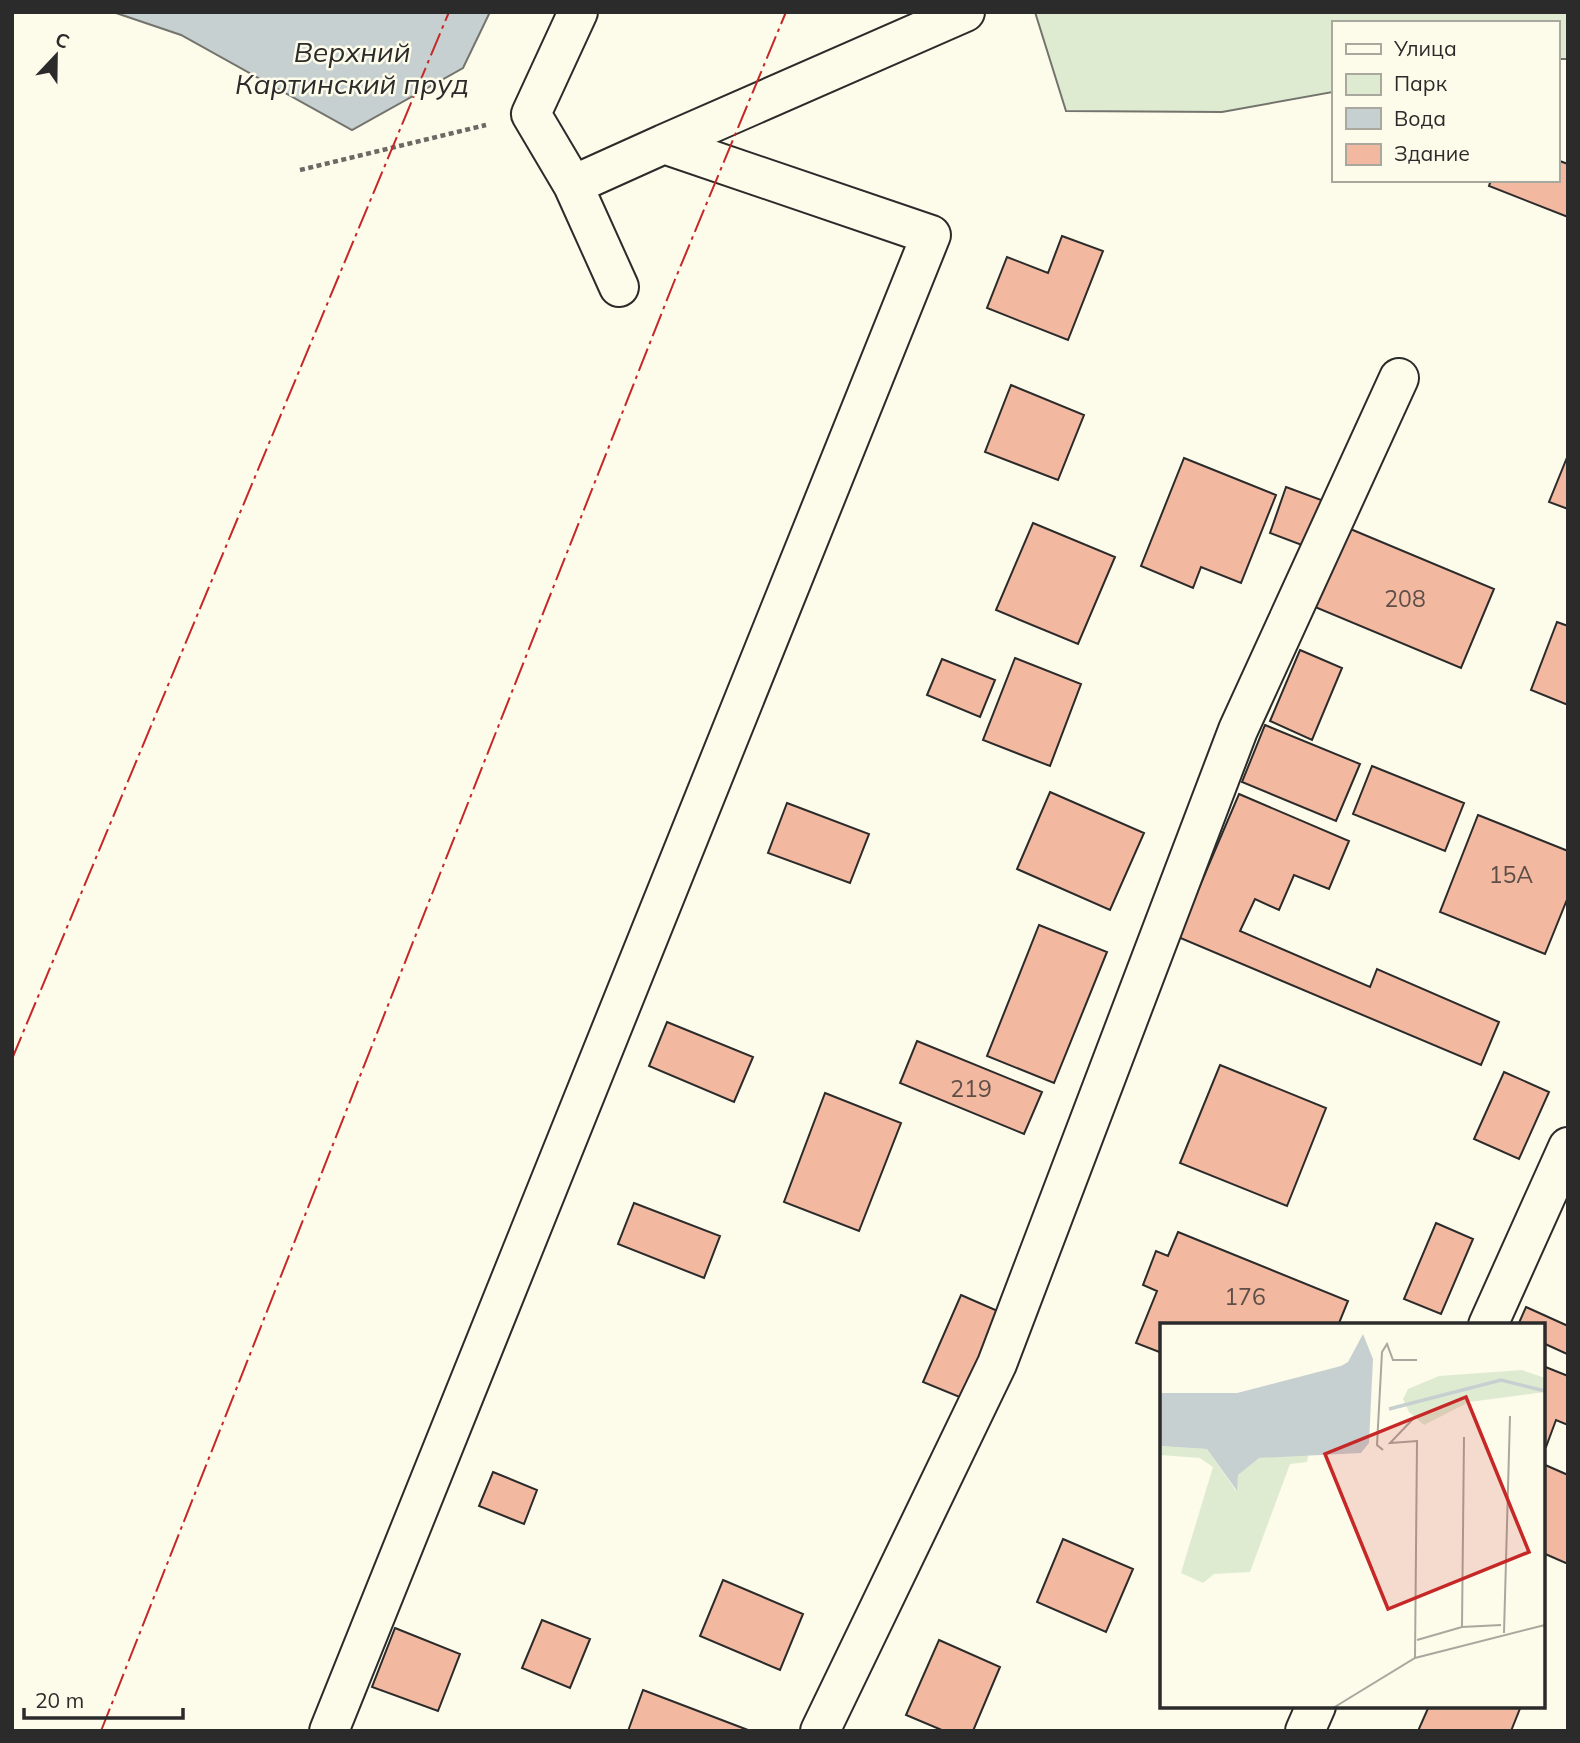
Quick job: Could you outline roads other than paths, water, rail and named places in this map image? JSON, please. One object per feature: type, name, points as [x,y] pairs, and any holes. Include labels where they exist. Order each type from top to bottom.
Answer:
[{"type":"street","points":[[578,12],[531,114],[573,185],[619,287]]},
{"type":"street","points":[[573,185],[965,12]]},
{"type":"street","points":[[329,1731],[931,235],[664,144]]},
{"type":"street","points":[[820,1731],[997,1364],[1238,730],[1399,378]]},
{"type":"street","points":[[1489,1323],[1568,1147]]},
{"type":"street","points":[[1305,1731],[1315,1708]]},
{"type":"water","name":"Верхний Картинский пруд","points":[[113,12],[490,12],[463,68],[352,130],[181,35]]}]
